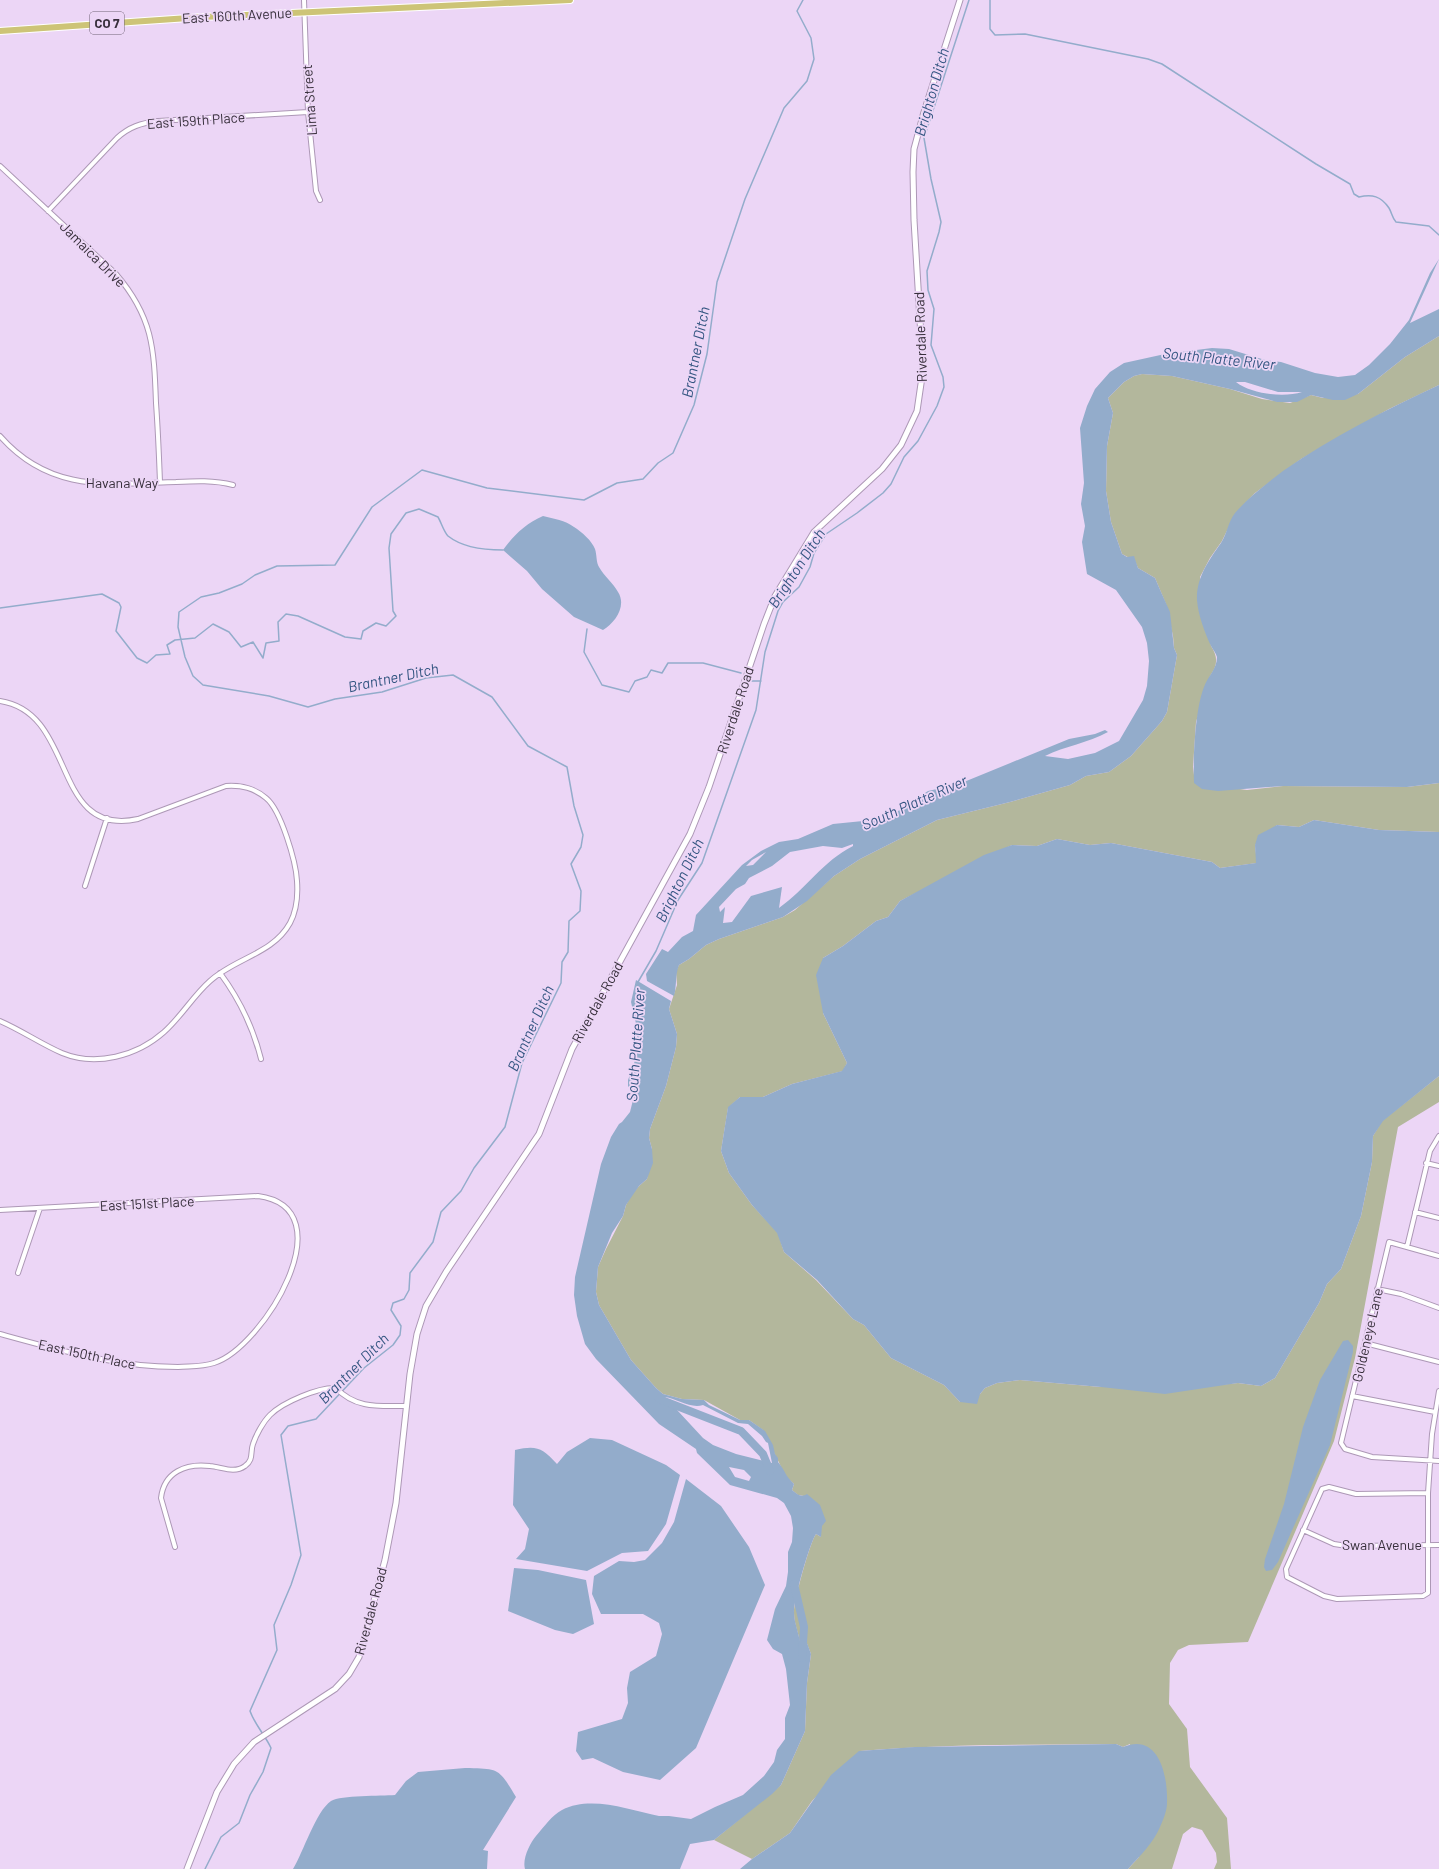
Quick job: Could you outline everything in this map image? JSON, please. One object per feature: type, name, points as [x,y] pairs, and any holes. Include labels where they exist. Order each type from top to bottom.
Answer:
[{"type":"main road","name":"East 160th Avenue","points":[[0,31],[304,12],[570,0]]},
{"type":"street","name":"Lima Street","points":[[304,0],[308,112],[316,191],[320,200]]},
{"type":"street","name":"Riverdale Road","points":[[186,1869],[217,1792],[243,1752],[262,1736],[335,1689],[349,1674],[359,1657],[383,1565],[396,1503],[406,1406],[415,1342],[426,1306],[446,1272],[539,1134],[572,1049],[690,834],[707,793],[759,637],[775,596],[814,532],[882,469],[901,445],[914,421],[921,394],[923,370],[912,172],[914,149],[960,0]]},
{"type":"street","name":"East 159th Place","points":[[48,211],[116,138],[139,124],[158,121],[308,112]]},
{"type":"street","name":"Jamaica Drive","points":[[0,166],[116,274],[132,294],[142,311],[154,351],[160,482]]},
{"type":"street","name":"Havana Way","points":[[0,436],[9,446],[31,463],[50,473],[70,480],[101,484],[211,480],[233,484]]},
{"type":"street","points":[[0,701],[21,708],[38,720],[52,744],[76,795],[88,809],[106,818],[125,821],[138,819],[226,786],[245,786],[259,793],[276,809],[283,827],[297,880],[296,908],[290,922],[274,942],[220,973],[205,986],[167,1029],[155,1040],[133,1052],[116,1057],[86,1058],[67,1055],[0,1021]]},
{"type":"street","points":[[85,886],[106,818]]},
{"type":"street","points":[[220,973],[236,995],[249,1020],[260,1059]]},
{"type":"street","points":[[1439,1136],[1432,1145],[1426,1163],[1407,1247],[1439,1256]]},
{"type":"street","points":[[1426,1163],[1439,1166]]},
{"type":"street","name":"East 151st Place","points":[[0,1210],[258,1196],[275,1200],[289,1212],[295,1222],[298,1239],[296,1254],[289,1277],[266,1316],[240,1346],[222,1360]]},
{"type":"street","points":[[18,1273],[40,1208]]},
{"type":"street","points":[[1415,1212],[1439,1218]]},
{"type":"street","name":"Goldeneye Lane","points":[[1407,1247],[1389,1242],[1341,1446],[1351,1452],[1372,1457],[1430,1461]]},
{"type":"street","points":[[1377,1289],[1401,1294],[1439,1308]]},
{"type":"street","name":"East 150th Place","points":[[0,1334],[88,1357],[128,1364],[186,1366],[206,1365],[222,1360]]},
{"type":"street","points":[[1365,1343],[1439,1362]]},
{"type":"street","points":[[175,1547],[161,1498],[162,1490],[170,1476],[177,1470],[189,1466],[211,1466],[232,1470],[246,1466],[252,1459],[253,1444],[270,1415],[281,1407],[320,1389],[336,1388],[343,1395],[367,1406],[406,1406]]},
{"type":"street","points":[[1428,1493],[1356,1494],[1331,1487],[1325,1488],[1320,1492],[1303,1530],[1286,1571],[1287,1577],[1290,1580],[1324,1596],[1337,1599],[1423,1596],[1428,1593],[1428,1493],[1435,1412],[1439,1391]]},
{"type":"street","points":[[1352,1396],[1435,1412]]},
{"type":"street","points":[[1430,1461],[1439,1461]]},
{"type":"street","name":"Swan Avenue","points":[[1303,1530],[1342,1546],[1439,1544]]},
{"type":"green space","points":[[1439,336],[1439,385],[1389,409],[1301,459],[1255,493],[1235,514],[1222,541],[1210,558],[1200,577],[1211,646],[1216,657],[1216,665],[1210,676],[1196,722],[1193,767],[1195,783],[1247,790],[1283,786],[1407,787],[1439,783],[1439,832],[1379,830],[1314,820],[1299,827],[1277,825],[1255,845],[1257,863],[1220,868],[1212,862],[1111,843],[1090,845],[1057,839],[1037,846],[1012,845],[900,901],[888,917],[876,921],[843,946],[823,958],[823,1013],[847,1063],[843,1071],[792,1084],[763,1097],[740,1097],[728,1108],[721,1151],[729,1173],[752,1205],[778,1233],[784,1252],[816,1280],[853,1319],[864,1325],[891,1358],[944,1385],[960,1402],[980,1394],[985,1388],[997,1383],[1020,1380],[1101,1387],[1209,1386],[1238,1383],[1261,1386],[1275,1378],[1319,1303],[1327,1284],[1341,1269],[1361,1216],[1372,1162],[1373,1136],[1382,1121],[1439,1076],[1439,1102],[1398,1127],[1355,1358],[1334,1441],[1248,1642],[1189,1645],[1178,1650],[1170,1663],[1169,1704],[1187,1729],[1190,1767],[1227,1818],[1231,1869],[1214,1869],[1217,1862],[1216,1853],[1202,1830],[1192,1827],[1183,1834],[1172,1869],[1128,1869],[1139,1857],[1130,1744],[1123,1747],[1116,1744],[988,1745],[860,1751],[812,1801],[790,1833],[752,1859],[714,1840],[781,1785],[805,1731],[807,1683],[811,1654],[806,1641],[804,1648],[800,1646],[794,1617],[794,1607],[802,1573],[813,1539],[816,1534],[821,1537],[804,1496],[798,1495],[792,1490],[794,1484],[786,1477],[763,1430],[749,1420],[740,1420],[704,1400],[682,1399],[663,1394],[631,1360],[599,1305],[596,1292],[598,1267],[606,1249],[623,1216],[626,1205],[632,1194],[647,1179],[652,1149],[649,1138],[650,1129],[666,1086],[676,1047],[677,1034],[669,1009],[677,985],[676,971],[679,965],[706,945],[783,917],[795,910],[834,876],[860,859],[937,820],[1070,785],[1086,776],[1109,772],[1131,756],[1162,721],[1167,712],[1177,655],[1174,648],[1166,604],[1155,578],[1138,568],[1135,561],[1122,554],[1111,522],[1106,491],[1107,446],[1113,413],[1108,398],[1124,382],[1134,376],[1142,374],[1172,376],[1230,389],[1262,399],[1290,403],[1311,395],[1323,398],[1358,394],[1405,357]]},
{"type":"water","points":[[1439,259],[1410,323],[1439,309],[1439,336],[1405,357],[1358,394],[1345,400],[1333,400],[1311,395],[1297,402],[1277,402],[1230,389],[1172,376],[1142,374],[1134,376],[1124,382],[1108,398],[1113,413],[1107,446],[1106,491],[1111,522],[1122,554],[1127,557],[1134,556],[1138,568],[1155,578],[1170,612],[1174,648],[1177,655],[1167,712],[1162,721],[1131,756],[1109,772],[1086,776],[1070,785],[937,820],[860,859],[834,876],[807,901],[783,917],[706,945],[679,965],[674,996],[647,981],[646,974],[662,949],[668,952],[682,937],[693,931],[696,915],[742,865],[761,851],[779,842],[798,839],[833,824],[883,819],[892,815],[928,791],[959,784],[1069,739],[1095,734],[1105,730],[1108,732],[1093,739],[1045,756],[1068,759],[1095,753],[1119,741],[1143,700],[1147,686],[1149,661],[1147,643],[1142,627],[1116,590],[1087,574],[1082,542],[1085,526],[1081,504],[1084,483],[1080,428],[1087,406],[1095,389],[1110,372],[1124,363],[1165,354],[1212,348],[1229,349],[1265,360],[1281,362],[1315,373],[1338,377],[1355,375],[1369,365],[1390,344],[1409,320],[1430,273]],"holes":[[[1236,382],[1245,382],[1278,392],[1302,392],[1286,395],[1268,394],[1250,389]],[[853,844],[853,846],[833,859],[779,908],[782,887],[751,896],[732,922],[723,923],[725,907],[720,912],[719,907],[736,889],[745,884],[749,878],[772,866],[790,852],[823,846],[842,848]],[[766,852],[753,865],[746,866],[752,860]]]},
{"type":"water","points":[[1439,385],[1439,783],[1407,787],[1283,786],[1218,791],[1202,789],[1194,783],[1194,748],[1198,708],[1204,687],[1216,665],[1217,657],[1200,618],[1197,592],[1204,570],[1223,539],[1235,513],[1258,491],[1283,471],[1320,447],[1399,404]]},
{"type":"water","points":[[543,516],[571,525],[592,543],[599,567],[618,592],[621,603],[618,614],[612,623],[603,630],[574,617],[542,589],[527,571],[503,550],[520,530]]},
{"type":"water","points":[[1314,820],[1379,830],[1439,832],[1439,1076],[1383,1121],[1373,1136],[1372,1162],[1361,1216],[1341,1269],[1327,1284],[1319,1303],[1275,1378],[1261,1386],[1238,1383],[1165,1394],[1020,1380],[997,1383],[985,1388],[980,1394],[977,1404],[960,1402],[944,1385],[891,1358],[864,1325],[853,1319],[817,1280],[784,1252],[777,1233],[752,1205],[729,1173],[721,1151],[728,1107],[740,1097],[763,1097],[792,1084],[842,1071],[847,1063],[823,1013],[816,975],[823,958],[843,946],[876,921],[888,917],[900,901],[984,855],[1012,845],[1037,846],[1057,839],[1090,845],[1111,843],[1212,862],[1220,868],[1256,863],[1255,845],[1258,835],[1277,825],[1299,827]]},
{"type":"water","points":[[636,980],[671,1001],[669,1009],[677,1034],[676,1047],[666,1086],[650,1129],[649,1138],[652,1149],[653,1163],[647,1179],[639,1186],[626,1205],[623,1216],[612,1233],[598,1267],[596,1292],[599,1305],[631,1360],[656,1388],[663,1394],[682,1399],[704,1400],[709,1405],[740,1420],[749,1420],[765,1431],[773,1445],[778,1462],[794,1484],[792,1490],[801,1496],[807,1494],[820,1505],[826,1521],[822,1526],[821,1537],[816,1534],[813,1539],[794,1606],[795,1621],[800,1646],[804,1648],[806,1640],[811,1654],[807,1683],[805,1731],[781,1785],[772,1794],[714,1840],[690,1844],[680,1869],[525,1869],[524,1865],[526,1856],[534,1839],[555,1815],[562,1810],[573,1806],[585,1804],[610,1805],[659,1816],[691,1819],[743,1795],[764,1776],[774,1762],[777,1750],[785,1739],[785,1718],[790,1705],[786,1669],[782,1654],[773,1649],[767,1640],[775,1609],[786,1586],[788,1552],[792,1542],[793,1528],[791,1516],[784,1503],[777,1498],[730,1485],[697,1453],[696,1449],[659,1424],[596,1359],[585,1344],[577,1316],[574,1295],[575,1277],[601,1164],[611,1137],[619,1124],[630,1112],[634,1096],[634,1083],[628,1087],[628,1080],[637,1055],[637,1028],[631,1002]],"holes":[[[665,1397],[689,1405],[703,1405],[738,1423],[748,1424],[768,1443],[772,1463],[736,1454],[713,1445],[703,1438]],[[729,1467],[744,1470],[751,1477],[749,1481],[735,1477]]]},
{"type":"water","points":[[1348,1340],[1353,1346],[1353,1352],[1330,1445],[1278,1562],[1272,1570],[1266,1571],[1264,1567],[1265,1559],[1284,1504],[1303,1427],[1320,1380],[1343,1341]]},
{"type":"water","points":[[590,1438],[612,1440],[666,1465],[680,1475],[666,1524],[648,1551],[622,1553],[587,1571],[516,1559],[525,1549],[529,1529],[513,1505],[515,1450],[529,1448],[539,1449],[547,1454],[557,1464],[567,1452]]},
{"type":"water","points":[[686,1479],[721,1506],[749,1547],[765,1585],[696,1748],[660,1780],[623,1772],[593,1758],[582,1760],[576,1751],[578,1732],[622,1719],[628,1703],[627,1688],[630,1672],[656,1656],[662,1634],[659,1623],[643,1614],[601,1614],[592,1594],[594,1576],[619,1561],[634,1562],[645,1560],[662,1543],[674,1522]]},
{"type":"water","points":[[514,1568],[538,1570],[586,1580],[594,1624],[573,1634],[555,1630],[508,1611]]},
{"type":"water","points":[[1116,1744],[1123,1747],[1135,1744],[1145,1746],[1153,1751],[1159,1759],[1166,1781],[1167,1803],[1164,1818],[1154,1838],[1128,1869],[740,1869],[790,1833],[831,1775],[859,1751],[915,1747]]},
{"type":"water","points":[[465,1768],[485,1769],[496,1772],[505,1780],[516,1797],[483,1850],[488,1851],[487,1869],[293,1869],[320,1814],[325,1806],[331,1801],[352,1797],[395,1795],[406,1781],[418,1772]]},
{"type":"waterway","name":"Brantner Ditch","points":[[205,1869],[221,1837],[239,1823],[250,1795],[263,1772],[271,1748],[250,1711],[277,1650],[274,1625],[291,1585],[301,1555],[281,1435],[288,1426],[316,1419],[364,1368],[393,1345],[400,1335],[401,1326],[391,1310],[393,1303],[404,1299],[409,1290],[410,1273],[433,1242],[441,1212],[461,1191],[474,1168],[505,1127],[522,1063],[561,983],[562,962],[568,952],[569,921],[580,911],[581,891],[571,864],[581,847],[583,835],[574,806],[567,767],[528,746],[492,697],[453,675],[426,678],[382,692],[335,699],[308,707],[269,696],[203,685],[193,676],[185,657],[178,627],[179,612],[201,597],[219,593],[242,584],[255,575],[277,566],[335,565],[372,507],[422,470],[487,488],[584,500],[617,483],[643,479],[658,463],[673,453],[694,405],[707,354],[717,282],[745,199],[784,108],[807,81],[814,59],[811,38],[797,11],[803,0]]},
{"type":"waterway","name":"Brighton Ditch","points":[[638,982],[656,951],[678,900],[702,863],[756,710],[765,652],[778,611],[783,602],[799,587],[810,567],[814,553],[826,534],[857,513],[883,493],[891,484],[904,457],[918,441],[937,406],[944,387],[943,377],[931,345],[934,309],[928,290],[927,271],[941,222],[931,179],[924,138],[969,0]]},
{"type":"waterway","points":[[990,0],[990,29],[995,35],[1025,34],[1148,59],[1162,64],[1316,164],[1350,184],[1354,194],[1359,197],[1372,196],[1379,198],[1389,208],[1396,222],[1429,226],[1439,235]]},
{"type":"waterway","points":[[0,608],[102,594],[119,603],[121,607],[116,631],[137,658],[147,663],[156,655],[170,654],[167,645],[175,640],[195,638],[213,624],[229,632],[241,647],[253,642],[263,658],[266,643],[279,641],[278,622],[286,614],[298,616],[345,637],[361,639],[363,631],[376,623],[386,626],[396,616],[393,611],[389,548],[391,534],[406,513],[419,509],[438,517],[448,536],[467,546],[489,550],[503,550]]},
{"type":"waterway","points":[[587,629],[584,652],[602,685],[629,692],[635,681],[647,677],[651,670],[662,673],[668,663],[703,663],[741,673]]},
{"type":"waterway","points":[[751,681],[761,681]]},
{"type":"waterway","name":"South Platte River","points":[[659,1399],[741,1431],[763,1454],[770,1471]]},
{"type":"waterway","name":"South Platte River","points":[[794,1584],[804,1627],[802,1658]]}]
